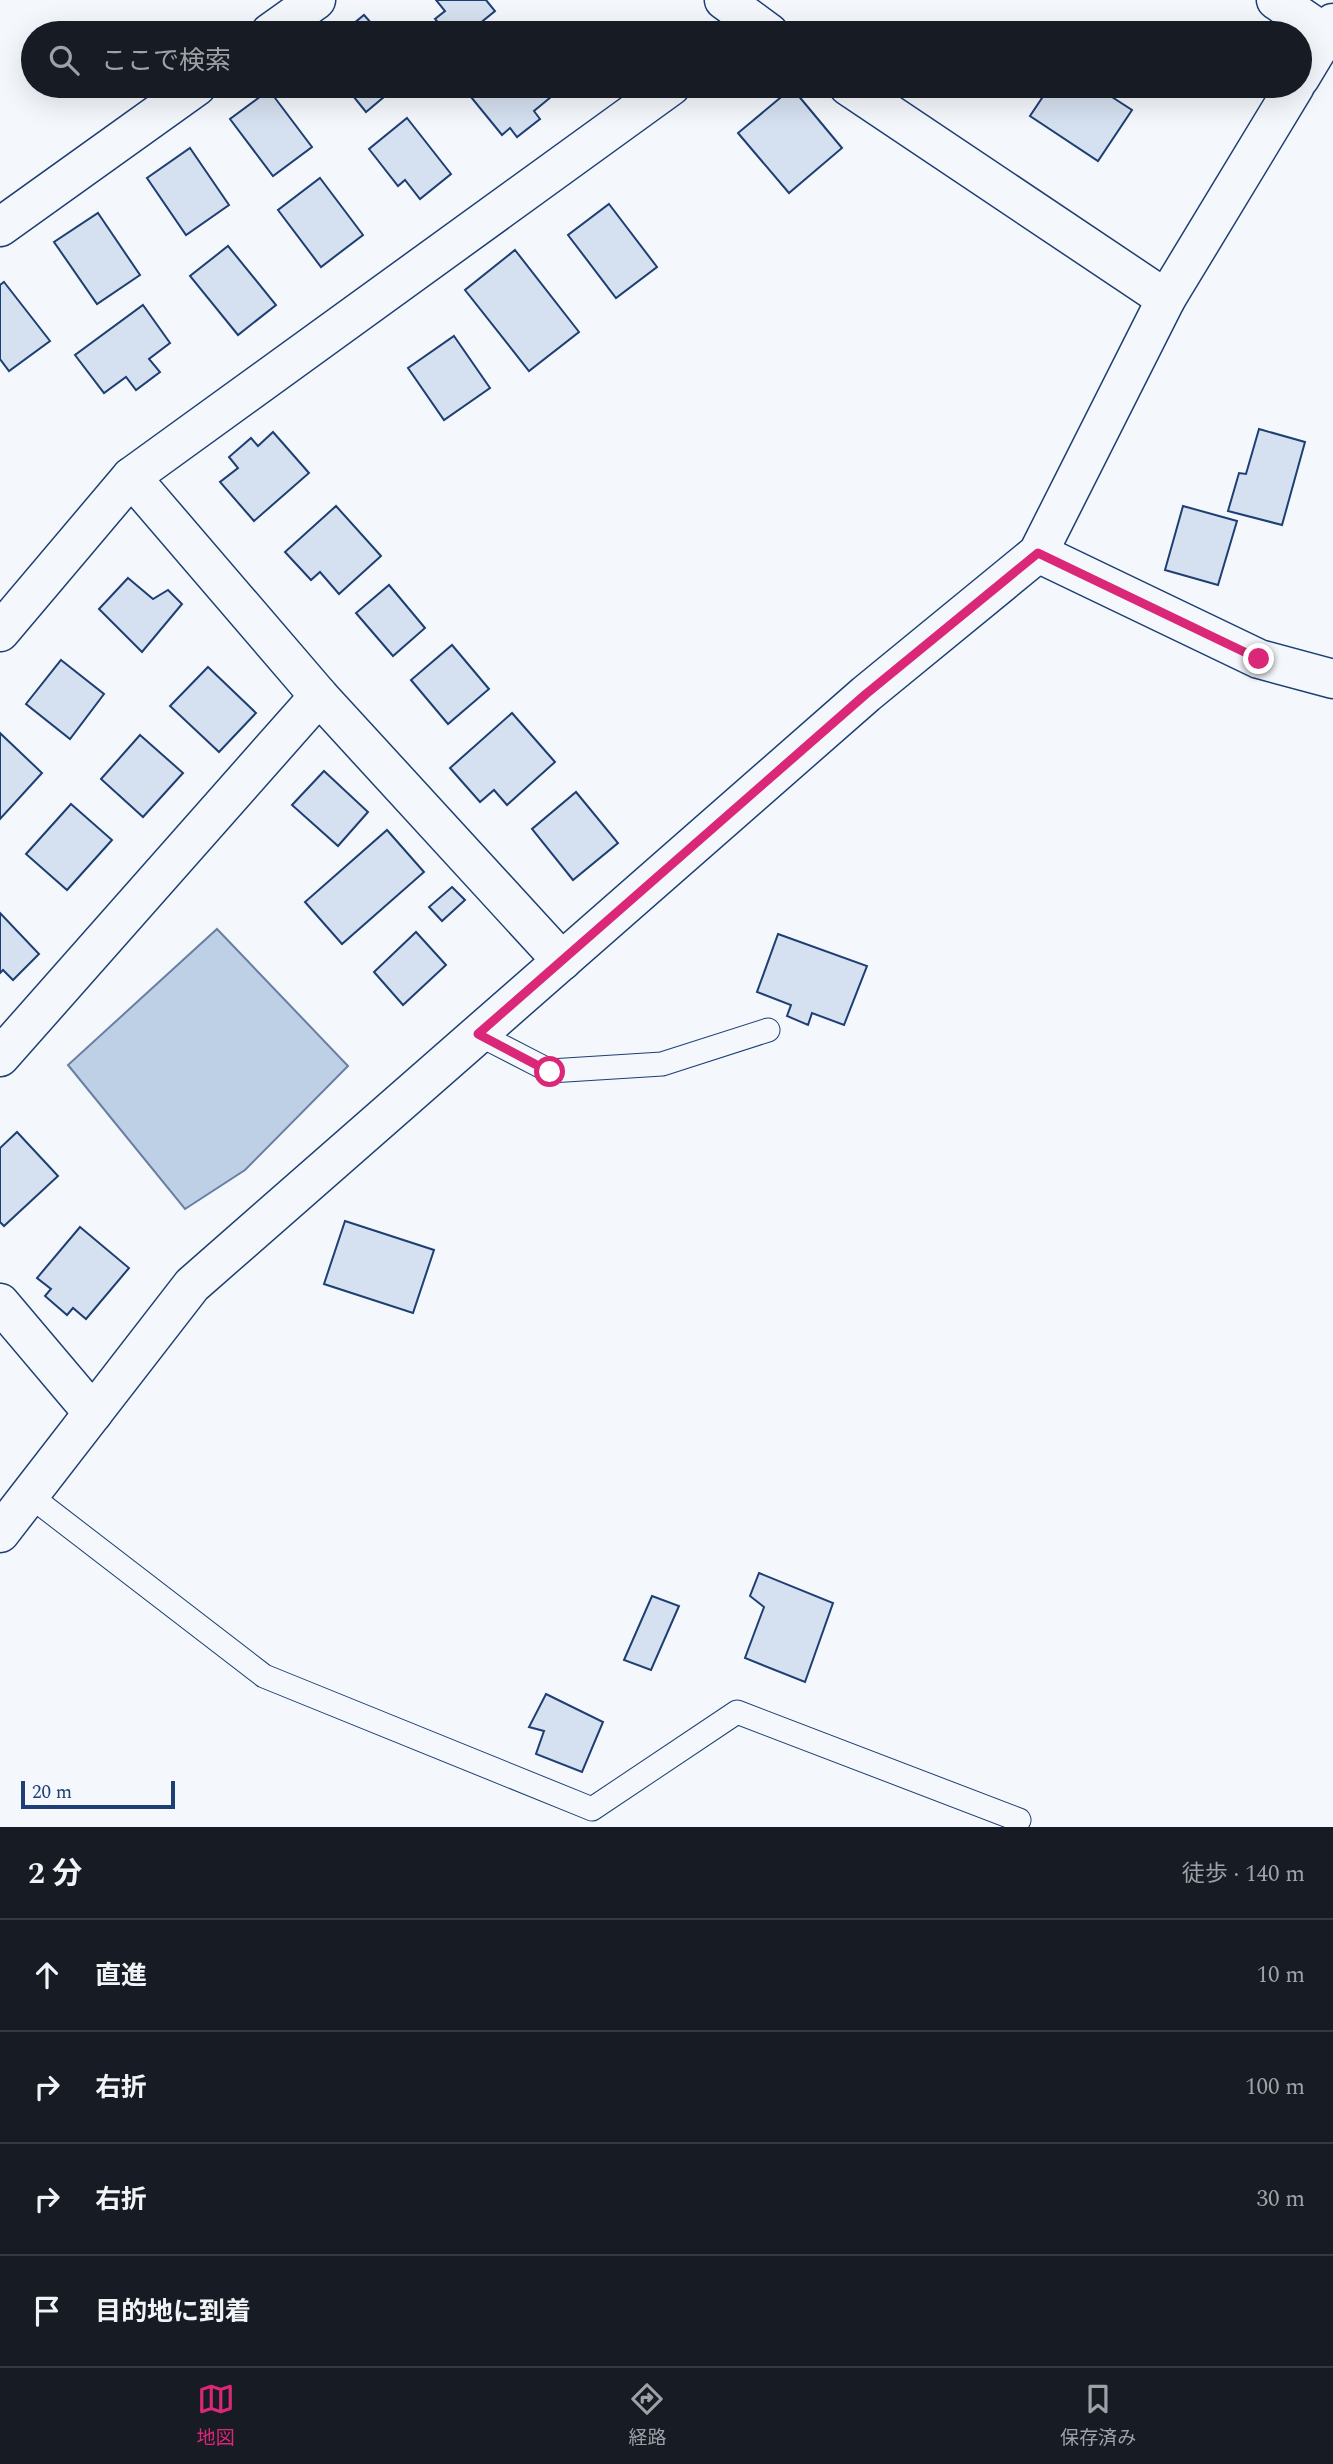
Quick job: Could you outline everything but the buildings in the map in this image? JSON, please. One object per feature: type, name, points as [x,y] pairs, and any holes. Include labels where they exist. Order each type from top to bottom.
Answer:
[{"type":"street","points":[[287,21],[316,0]]},
{"type":"street","points":[[724,0],[746,21]]},
{"type":"street","points":[[1276,0],[1330,29],[1312,58]]},
{"type":"street","points":[[0,226],[180,98]]},
{"type":"street","points":[[0,632],[131,477],[654,98]]},
{"type":"street","points":[[866,98],[1166,299]]},
{"type":"street","points":[[0,1533],[192,1285],[866,694],[1038,553],[1166,299],[1288,98]]},
{"type":"street","points":[[131,477],[319,696],[562,961]]},
{"type":"street","points":[[1038,553],[1259,659],[1333,679]]},
{"type":"street","points":[[0,1057],[319,696]]},
{"type":"street","points":[[0,1303],[93,1413]]},
{"type":"lane","points":[[478,1034],[550,1072],[662,1064],[768,1030]]},
{"type":"lane","points":[[29,1495],[264,1676],[592,1809],[737,1712],[1019,1819]]},
{"type":"water","points":[[217,929],[348,1066],[245,1170],[185,1209],[68,1065]]},
{"type":"route","points":[[550,1072],[478,1034],[866,694],[1038,553],[1259,659]]}]
